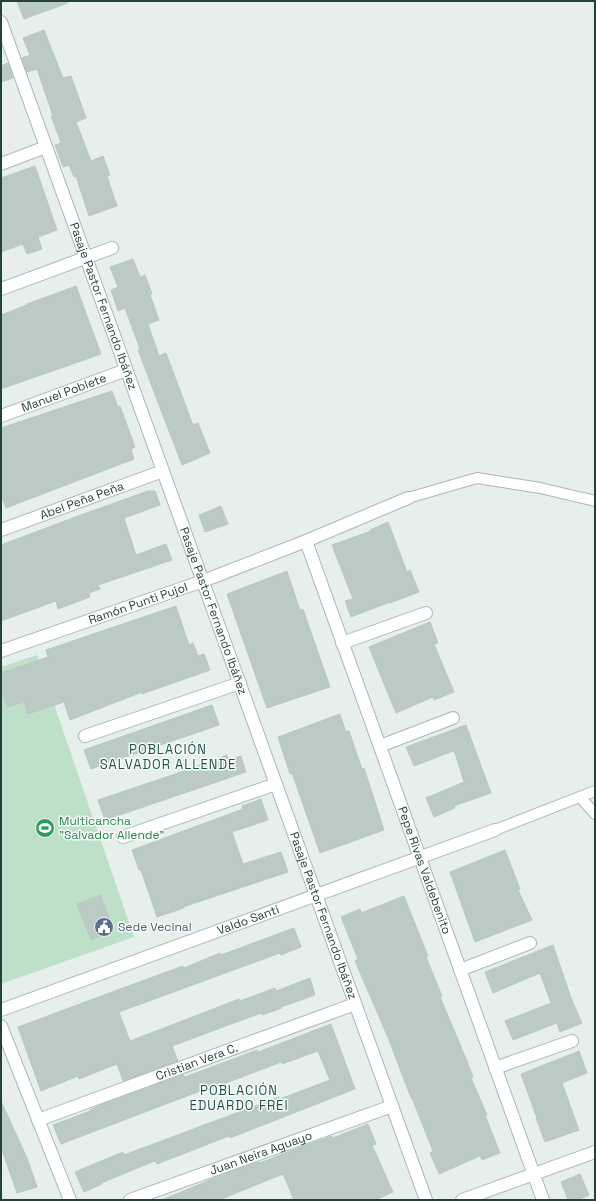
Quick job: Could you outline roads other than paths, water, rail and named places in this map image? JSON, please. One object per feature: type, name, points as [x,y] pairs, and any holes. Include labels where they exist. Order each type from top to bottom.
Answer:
[{"type":"street","name":"Pasaje Pastor Fernando Ibáñez","points":[[1,22],[5,46],[46,147],[426,1200]]},
{"type":"street","points":[[1,164],[46,147]]},
{"type":"street","points":[[1,289],[112,248]]},
{"type":"street","name":"Manuel Poblete","points":[[1,416],[126,370]]},
{"type":"street","name":"Abel Peña Peña","points":[[1,530],[163,471]]},
{"type":"street","name":"Ramón Punti Pujol","points":[[1,651],[203,581],[306,541],[408,498]]},
{"type":"street","name":"Pepe Rivas Valdebenito","points":[[306,541],[543,1200]]},
{"type":"street","points":[[342,642],[426,613]]},
{"type":"street","points":[[85,736],[240,683]]},
{"type":"street","points":[[380,746],[453,718]]},
{"type":"street","points":[[123,837],[276,784]]},
{"type":"street","name":"Valdo Santi","points":[[1,1010],[495,830]]},
{"type":"street","points":[[460,970],[530,943]]},
{"type":"street","name":"Cristian Vera C.","points":[[38,1120],[356,1004]]},
{"type":"street","points":[[1,1026],[70,1200]]},
{"type":"street","points":[[495,1068],[572,1041]]},
{"type":"street","name":"Juan Neira Aguayo","points":[[130,1200],[392,1106]]},
{"type":"street","points":[[462,1200],[595,1152]]},
{"type":"lane","points":[[408,498],[477,478],[540,488],[595,501]]},
{"type":"lane","points":[[495,830],[595,791]]},
{"type":"lane","points":[[580,797],[595,814]]},
{"type":"place","name":"Multicancha \"Salvador Allende\"","points":[[45,828]]},
{"type":"place","name":"Sede Vecinal","points":[[104,927]]},
{"type":"district","name":"POBLACIÓN SALVADOR ALLENDE","points":[[168,756]]},
{"type":"district","name":"POBLACIÓN EDUARDO FREI","points":[[239,1098]]}]
